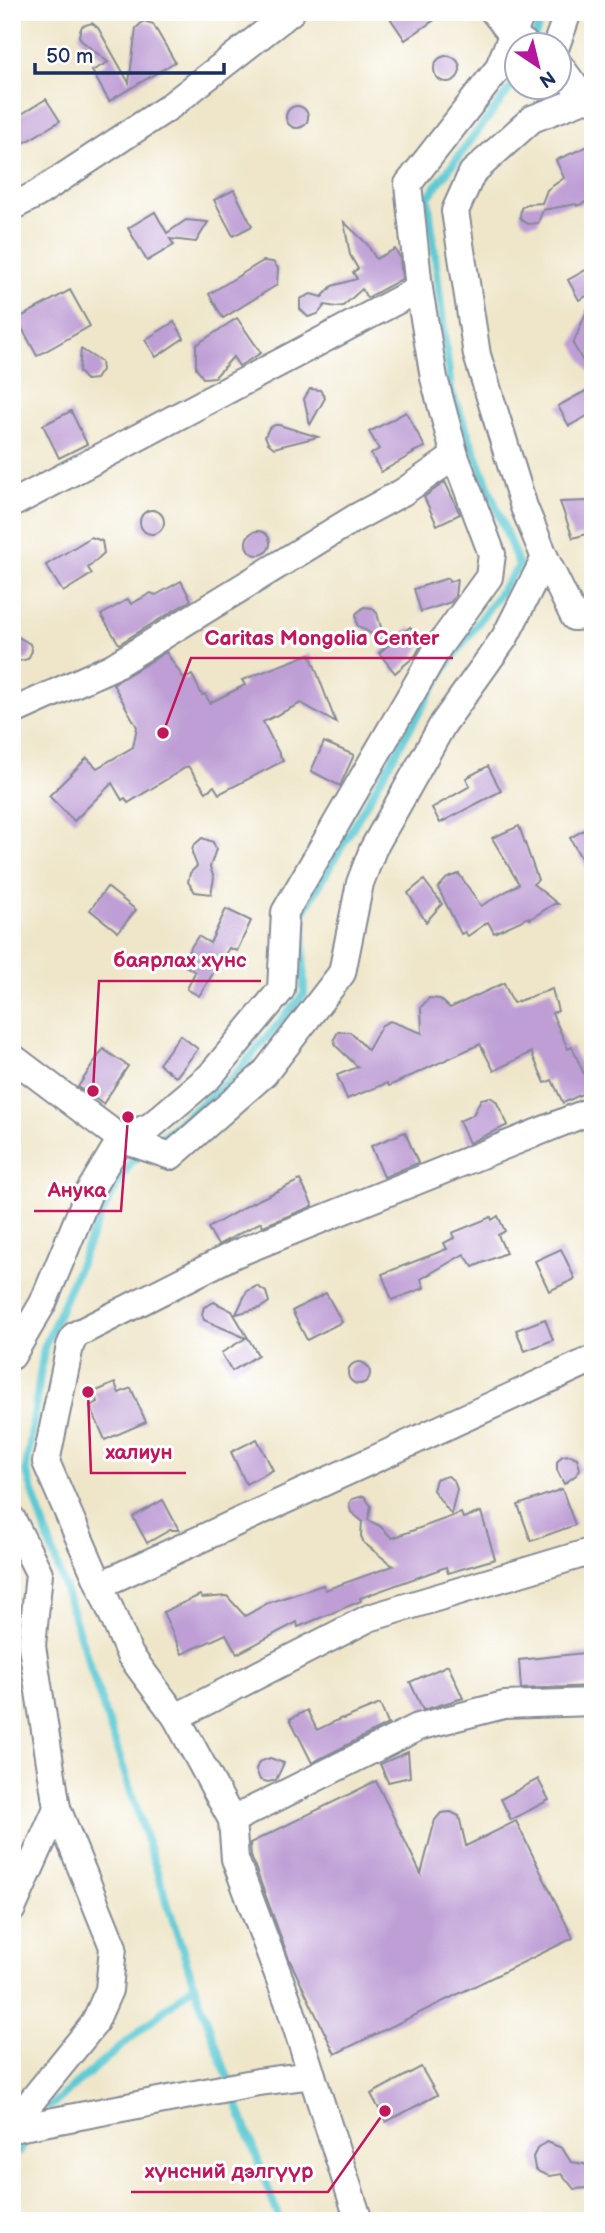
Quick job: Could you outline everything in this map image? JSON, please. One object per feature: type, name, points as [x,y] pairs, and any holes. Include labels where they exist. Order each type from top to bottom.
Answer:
[{"type":"street","points":[[12,207],[37,194],[169,107],[291,12]]},
{"type":"street","points":[[494,12],[519,32]]},
{"type":"street","points":[[561,32],[568,12]]},
{"type":"street","points":[[12,1356],[43,1303],[89,1192],[139,1145],[151,1126],[210,1076],[281,990],[285,912],[439,646],[489,576],[492,554],[455,456],[434,378],[419,289],[408,184],[504,60]]},
{"type":"street","points":[[574,84],[588,100],[532,118],[472,173],[455,211],[477,355],[524,508],[574,617],[593,615]]},
{"type":"street","points":[[12,504],[419,289]]},
{"type":"street","points":[[12,712],[112,667],[355,518],[403,492],[455,456]]},
{"type":"street","points":[[12,1056],[139,1145],[171,1156],[264,1074],[342,973],[360,883],[373,849],[443,724],[505,637],[545,558]]},
{"type":"street","points":[[359,2221],[289,2004],[235,1859],[232,1820],[176,1717],[130,1655],[46,1462],[70,1346],[75,1335],[235,1254],[593,1110]]},
{"type":"street","points":[[100,1585],[593,1359]]},
{"type":"street","points":[[12,1519],[39,1573],[32,1646],[57,1808],[113,1947],[109,1990],[94,2024],[12,2127]]},
{"type":"street","points":[[176,1717],[369,1618],[593,1550]]},
{"type":"street","points":[[232,1820],[418,1727],[504,1705],[593,1702]]},
{"type":"street","points":[[12,1909],[57,1808]]},
{"type":"street","points":[[12,2127],[258,2082],[312,2075]]},
{"type":"building","points":[[386,12],[446,12],[405,40]]},
{"type":"building","points":[[144,21],[153,24],[175,62],[109,101],[92,71],[108,62],[82,41],[79,36],[82,26],[92,23],[98,28],[129,83],[136,28]]},
{"type":"building","points":[[447,56],[456,60],[460,69],[456,78],[447,82],[438,78],[434,69],[438,60]]},
{"type":"building","points":[[46,99],[60,121],[24,143],[22,140],[12,145],[12,120]]},
{"type":"building","points":[[297,106],[307,113],[308,117],[301,127],[297,128],[287,121],[286,117],[293,107]]},
{"type":"building","points":[[593,144],[593,199],[577,206],[576,204],[543,210],[538,223],[528,224],[523,221],[520,217],[521,208],[527,204],[542,203],[547,190],[564,178],[556,160]]},
{"type":"building","points":[[234,190],[252,226],[233,236],[214,200]]},
{"type":"building","points":[[155,212],[167,233],[186,220],[208,222],[196,242],[170,239],[174,245],[147,261],[128,228]]},
{"type":"building","points":[[344,222],[367,244],[376,259],[395,249],[400,257],[402,279],[367,298],[362,289],[343,306],[325,305],[318,314],[308,317],[300,309],[300,299],[311,294],[322,297],[332,286],[357,279],[353,272],[358,269],[350,255]]},
{"type":"building","points":[[263,261],[273,262],[278,268],[277,285],[223,318],[209,294]]},
{"type":"building","points":[[593,266],[593,293],[579,300],[568,280]]},
{"type":"building","points":[[70,290],[90,326],[37,356],[17,319]]},
{"type":"building","points":[[593,296],[593,379],[573,344]]},
{"type":"building","points":[[237,318],[261,353],[239,366],[233,357],[215,377],[203,378],[196,368],[196,345]]},
{"type":"building","points":[[174,322],[184,338],[156,357],[145,340]]},
{"type":"building","points":[[81,349],[101,362],[102,370],[96,379],[86,380],[79,372]]},
{"type":"building","points":[[593,387],[593,413],[569,426],[558,406]]},
{"type":"building","points":[[310,389],[320,390],[325,398],[310,425],[304,399]]},
{"type":"building","points":[[71,411],[87,444],[59,458],[43,425]]},
{"type":"building","points":[[406,412],[425,447],[381,472],[371,454],[379,449],[369,432]]},
{"type":"building","points":[[275,425],[318,437],[274,448],[265,436],[269,428]]},
{"type":"building","points":[[445,482],[460,514],[437,525],[424,497]]},
{"type":"building","points":[[589,501],[593,532],[573,538],[560,502]]},
{"type":"building","points":[[152,510],[161,513],[164,522],[161,531],[152,534],[143,531],[140,522],[143,513]]},
{"type":"building","points":[[258,531],[267,534],[270,543],[267,552],[258,555],[249,552],[246,543],[249,534]]},
{"type":"building","points":[[91,537],[102,541],[104,553],[88,568],[92,574],[63,592],[46,565]]},
{"type":"building","points":[[448,578],[449,582],[457,579],[455,596],[451,602],[421,612],[414,589]]},
{"type":"building","points":[[181,581],[191,600],[119,644],[101,615],[128,599],[131,604],[151,593],[156,595]]},
{"type":"building","points":[[364,607],[372,608],[377,613],[385,642],[357,625],[356,614]]},
{"type":"building","points":[[410,627],[423,642],[415,656],[395,673],[379,653]]},
{"type":"building","points":[[12,633],[30,644],[32,651],[28,659],[12,663]]},
{"type":"building","points":[[166,652],[184,679],[192,675],[202,695],[205,694],[210,703],[245,685],[242,680],[310,654],[336,723],[301,703],[263,722],[283,761],[219,794],[214,786],[206,792],[188,766],[128,803],[125,798],[122,800],[112,783],[74,821],[49,796],[87,758],[97,768],[133,747],[137,727],[113,684]]},
{"type":"building","points":[[324,742],[354,755],[340,786],[311,771]]},
{"type":"building","points":[[488,766],[501,791],[440,823],[432,808],[470,786],[466,778]]},
{"type":"building","points":[[593,825],[593,880],[570,838]]},
{"type":"building","points":[[519,826],[538,880],[533,884],[558,904],[530,919],[529,917],[494,933],[488,922],[468,936],[465,932],[461,934],[438,888],[447,878],[459,874],[481,906],[519,884],[492,838]]},
{"type":"building","points":[[202,838],[213,842],[216,849],[210,867],[214,878],[211,894],[195,892],[188,882],[190,873],[197,866],[192,853],[193,846]]},
{"type":"building","points":[[424,880],[442,904],[426,922],[408,893]]},
{"type":"building","points":[[107,887],[136,910],[118,932],[90,910]]},
{"type":"building","points":[[226,909],[251,921],[237,951],[229,948],[199,996],[187,989],[195,972],[181,963],[198,936],[210,943]]},
{"type":"building","points":[[504,983],[513,1003],[552,989],[558,1011],[552,1013],[568,1049],[572,1047],[591,1090],[563,1103],[552,1080],[545,1083],[531,1052],[494,1071],[480,1044],[389,1086],[387,1083],[347,1099],[337,1075],[358,1067],[336,1046],[334,1039],[338,1032],[350,1032],[368,1050],[382,1025],[390,1021],[422,1033],[421,1007],[429,998],[440,999],[450,1008]]},
{"type":"building","points":[[180,1035],[198,1049],[176,1077],[159,1064]]},
{"type":"building","points":[[103,1049],[128,1066],[103,1104],[78,1087]]},
{"type":"building","points":[[490,1097],[496,1101],[508,1125],[469,1143],[459,1121],[473,1115],[481,1099]]},
{"type":"building","points":[[405,1132],[418,1163],[384,1177],[371,1146]]},
{"type":"building","points":[[300,1180],[313,1206],[263,1226],[261,1222],[218,1245],[208,1228]]},
{"type":"building","points":[[498,1216],[505,1231],[498,1235],[506,1253],[473,1267],[464,1254],[421,1279],[424,1288],[392,1300],[382,1274],[447,1249],[444,1243],[454,1238],[452,1233]]},
{"type":"building","points":[[561,1249],[575,1279],[549,1291],[535,1261]]},
{"type":"building","points":[[257,1286],[266,1292],[269,1302],[260,1308],[236,1314],[247,1291]]},
{"type":"building","points":[[326,1293],[342,1322],[307,1340],[292,1311]]},
{"type":"building","points":[[214,1302],[232,1311],[258,1355],[232,1371],[221,1353],[246,1338],[204,1320],[204,1307]]},
{"type":"building","points":[[545,1319],[553,1340],[525,1351],[516,1330]]},
{"type":"building","points":[[359,1362],[367,1365],[370,1373],[367,1381],[359,1384],[351,1381],[348,1373],[351,1365]]},
{"type":"building","points":[[115,1383],[119,1393],[131,1388],[146,1422],[105,1440],[90,1406],[98,1402],[94,1392]]},
{"type":"building","points":[[257,1439],[273,1470],[246,1484],[231,1452]]},
{"type":"building","points":[[562,1456],[577,1458],[580,1469],[564,1484],[557,1470],[557,1462]]},
{"type":"building","points":[[448,1476],[457,1489],[451,1514],[433,1490],[436,1479]]},
{"type":"building","points":[[562,1489],[575,1525],[531,1541],[518,1505]]},
{"type":"building","points":[[364,1496],[371,1506],[368,1520],[380,1526],[392,1538],[461,1513],[463,1518],[481,1512],[495,1559],[448,1573],[446,1567],[360,1598],[361,1601],[298,1627],[297,1622],[237,1654],[226,1634],[182,1654],[163,1612],[200,1595],[202,1598],[227,1596],[245,1616],[268,1603],[323,1585],[325,1590],[393,1566],[364,1543],[361,1536],[362,1521],[351,1512],[349,1504],[352,1499]]},
{"type":"building","points":[[163,1500],[179,1530],[170,1530],[147,1543],[133,1517]]},
{"type":"building","points":[[593,1652],[593,1686],[521,1689],[519,1660]]},
{"type":"building","points":[[448,1665],[463,1698],[423,1710],[410,1682]]},
{"type":"building","points":[[380,1704],[388,1724],[312,1763],[290,1719],[307,1710],[317,1730]]},
{"type":"building","points":[[408,1752],[410,1777],[388,1782],[380,1764]]},
{"type":"building","points":[[270,1758],[284,1763],[276,1780],[260,1780],[256,1769],[259,1762]]},
{"type":"building","points":[[538,1779],[549,1800],[511,1820],[501,1799]]},
{"type":"building","points":[[376,1781],[421,1874],[435,1820],[441,1813],[451,1812],[459,1816],[466,1846],[516,1821],[573,1938],[335,2054],[289,1959],[251,1856],[250,1843]]},
{"type":"building","points":[[421,2067],[437,2095],[386,2122],[371,2094]]},
{"type":"building","points":[[547,2142],[562,2148],[571,2162],[584,2164],[590,2169],[593,2180],[588,2188],[574,2189],[562,2174],[549,2176],[535,2168],[533,2157],[538,2147]]},
{"type":"waterway","points":[[536,32],[544,12]]},
{"type":"waterway","points":[[280,2221],[194,1985],[26,1470],[44,1348],[99,1218],[131,1162],[233,1077],[304,994],[303,913],[444,670],[519,566],[451,390],[428,197],[504,97]]},
{"type":"waterway","points":[[49,2107],[194,1985]]},
{"type":"waterway","points":[[12,2155],[18,2153],[22,2146]]},
{"type":"place","name":"Caritas Mongolia Center","points":[[163,733]]},
{"type":"place","name":"баярлах хүнс","points":[[93,1091]]},
{"type":"place","name":"Анука","points":[[128,1117]]},
{"type":"place","name":"халиун","points":[[88,1392]]},
{"type":"place","name":"хүнсний дэлгүүр","points":[[385,2111]]}]
